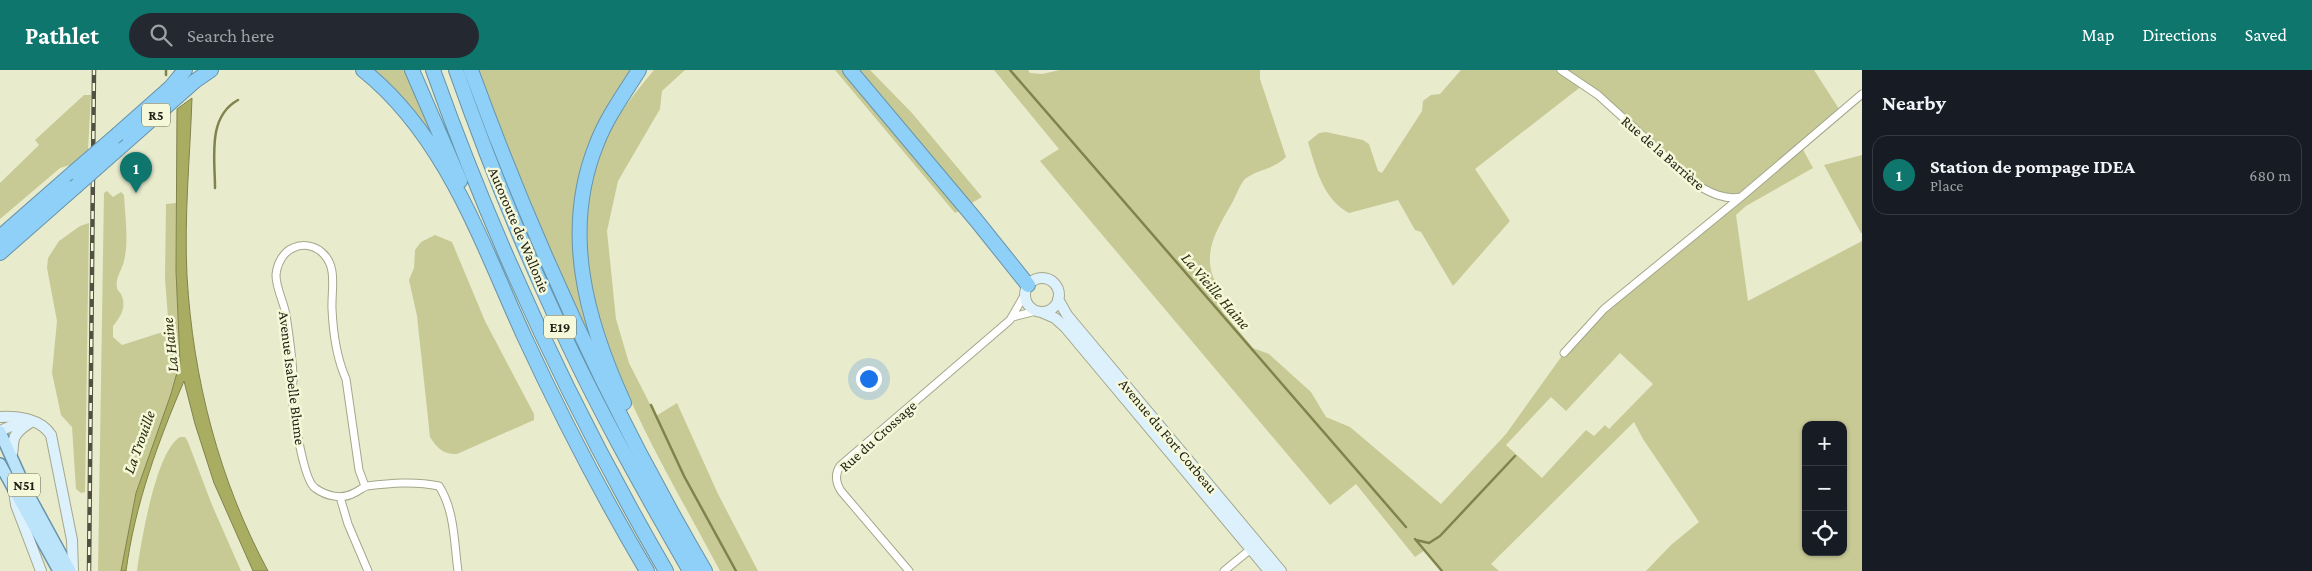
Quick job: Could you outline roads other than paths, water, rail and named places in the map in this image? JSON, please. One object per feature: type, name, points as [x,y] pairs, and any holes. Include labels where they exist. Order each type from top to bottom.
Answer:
[{"type":"highway","points":[[171,86],[185,70]]},
{"type":"highway","points":[[171,86],[211,70]]},
{"type":"highway","points":[[364,70],[396,98],[422,133],[449,178],[485,248],[569,428],[614,516],[647,571]]},
{"type":"highway","points":[[412,70],[473,214],[485,248]]},
{"type":"highway","name":"Autoroute de Wallonie","points":[[433,70],[460,144],[537,328],[629,508],[666,571]]},
{"type":"highway","name":"Autoroute de Wallonie","points":[[456,70],[516,228],[557,321],[601,410],[690,571]]},
{"type":"highway","points":[[471,70],[494,135],[572,316],[622,420],[705,571]]},
{"type":"highway","points":[[638,70],[600,135],[586,174],[580,204],[582,279],[594,326],[612,376],[636,429],[712,571]]},
{"type":"highway","points":[[619,101],[631,92],[647,70]]},
{"type":"highway","points":[[850,70],[988,234],[1026,290]]},
{"type":"highway","name":"R5","points":[[0,253],[117,150],[197,74]]},
{"type":"highway","name":"R5","points":[[0,237],[171,86]]},
{"type":"main road","name":"N51","points":[[0,431],[59,571]]},
{"type":"main road","name":"N51","points":[[0,464],[14,491],[47,540],[71,571]]},
{"type":"street","name":"Rue de la Barrière","points":[[1561,70],[1598,95],[1696,185],[1716,195],[1734,198],[1741,196]]},
{"type":"street","points":[[1564,354],[1604,309],[1862,95]]},
{"type":"street","name":"Avenue Isabelle Blume","points":[[340,497],[331,496],[312,485],[300,446],[292,390],[294,377],[286,312],[281,301],[276,276],[278,265],[285,253],[293,248],[306,245],[315,248],[325,254],[331,266],[334,281],[332,308],[339,359],[346,379],[359,470],[365,486]]},
{"type":"street","points":[[1046,278],[1058,289],[1058,299],[1052,308],[1013,317],[1026,290],[1036,279],[1046,278]]},
{"type":"street","points":[[1026,290],[1027,304],[1039,311]]},
{"type":"street","name":"Avenue du Fort Corbeau","points":[[1058,299],[1067,315],[1254,546],[1269,571]]},
{"type":"street","name":"Avenue du Fort Corbeau","points":[[1039,311],[1055,318],[1066,327],[1254,546],[1281,571]]},
{"type":"street","name":"Rue du Crossage","points":[[909,571],[841,491],[837,484],[837,471],[840,466],[1013,317]]},
{"type":"street","points":[[0,417],[15,416],[43,425],[47,428],[55,445],[72,540],[71,571]]},
{"type":"street","points":[[0,431],[28,421]]},
{"type":"street","points":[[10,456],[14,449],[14,439],[28,421]]},
{"type":"street","points":[[368,571],[348,524],[340,497],[352,495],[365,486],[418,482],[439,486],[446,497],[450,512],[458,571]]},
{"type":"street","points":[[14,491],[16,505],[42,571]]},
{"type":"street","points":[[1224,571],[1254,546]]},
{"type":"waterway","points":[[166,70],[166,75]]},
{"type":"waterway","name":"La Vieille Haine","points":[[1010,70],[1406,527]]},
{"type":"waterway","points":[[215,188],[214,151],[217,127],[228,107],[238,100]]},
{"type":"waterway","points":[[651,405],[684,476],[736,571]]},
{"type":"waterway","points":[[1416,540],[1429,543],[1440,536],[1515,456]]},
{"type":"waterway","name":"La Vieille Haine","points":[[1415,539],[1442,571]]},
{"type":"railway","points":[[89,571],[94,70]]},
{"type":"place","name":"Station de pompage IDEA","points":[[136,193]]},
{"type":"water label","name":"La Haine","points":[[170,345]]},
{"type":"water label","name":"La Trouille","points":[[139,442]]}]
